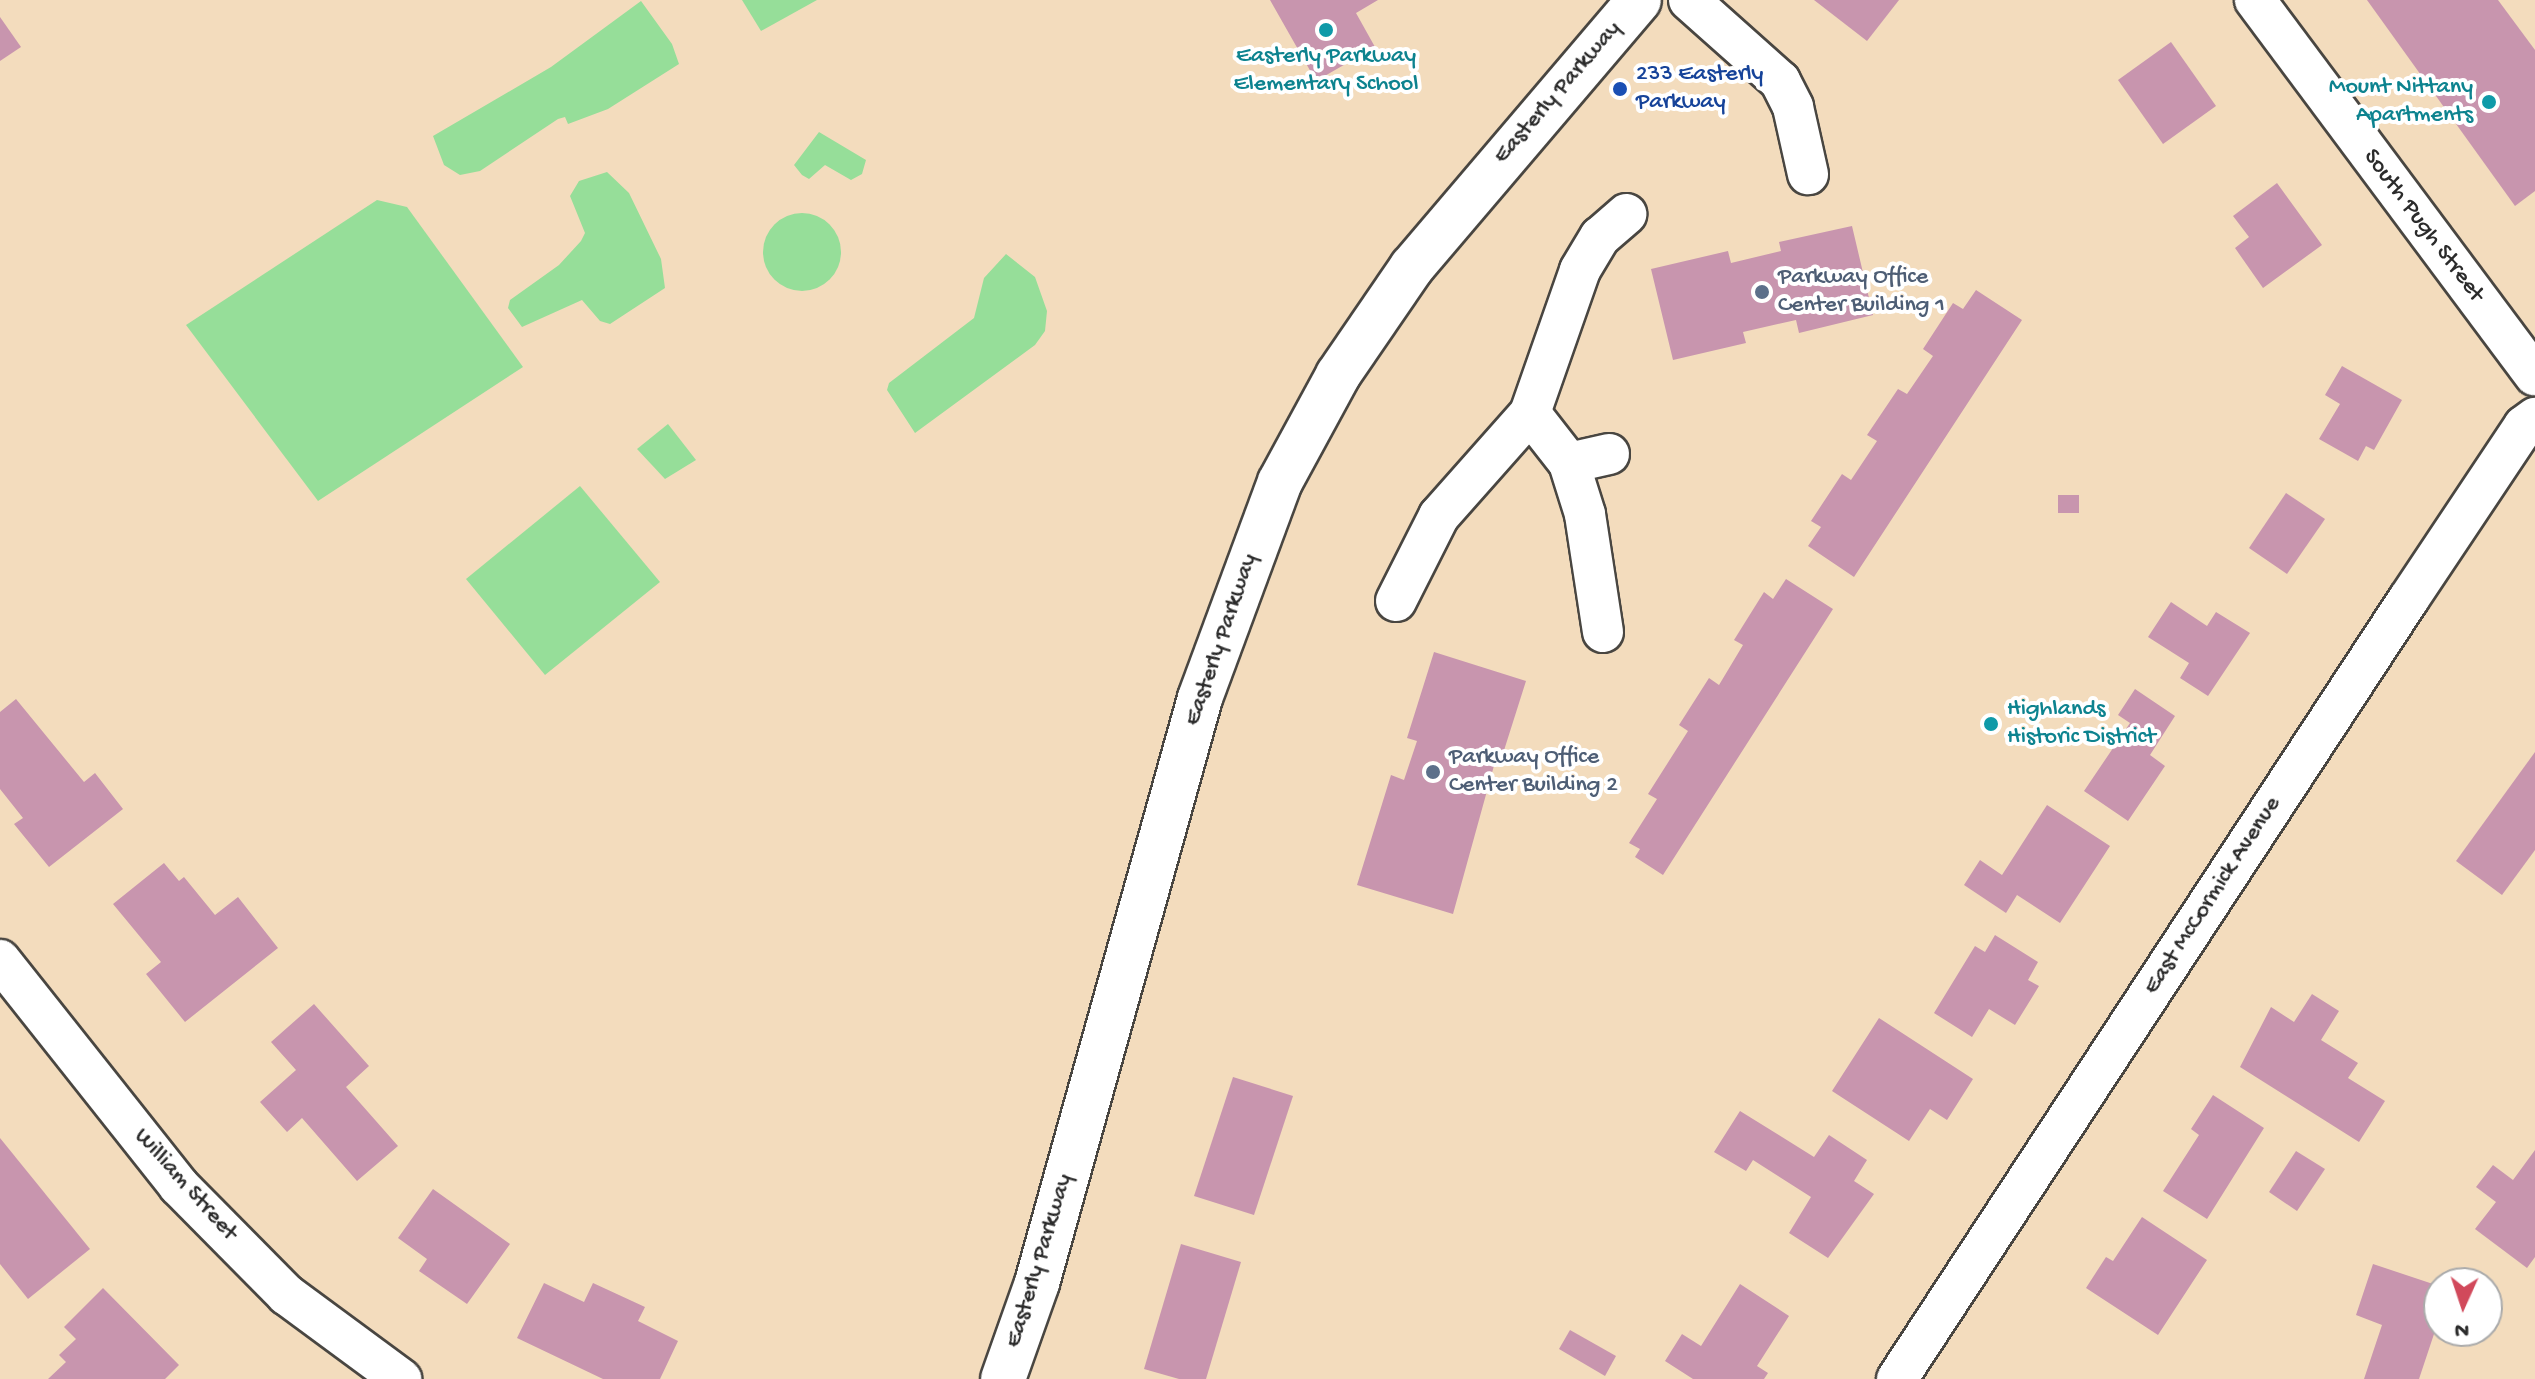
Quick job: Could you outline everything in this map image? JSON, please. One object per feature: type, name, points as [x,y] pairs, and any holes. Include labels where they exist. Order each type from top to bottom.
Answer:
[{"type":"main road","name":"Easterly Parkway","points":[[1003,1379],[1037,1283],[1195,714],[1280,482],[1338,375],[1412,267],[1639,0]]},
{"type":"street","points":[[1689,0],[1780,81],[1793,107],[1808,174]]},
{"type":"street","name":"South Pugh Street","points":[[2255,0],[2535,375]]},
{"type":"street","points":[[1396,601],[1439,516],[1530,413],[1580,270],[1600,237],[1626,214]]},
{"type":"street","points":[[1530,413],[1569,463],[1585,514],[1603,632]]},
{"type":"street","name":"East McCormick Avenue","points":[[1897,1379],[2416,587],[2524,426],[2535,418]]},
{"type":"street","points":[[1569,463],[1609,454]]},
{"type":"street","name":"William Street","points":[[0,960],[179,1186],[287,1295],[401,1379]]},
{"type":"green space","points":[[742,0],[817,0],[761,31]]},
{"type":"green space","points":[[641,1],[672,44],[679,64],[608,109],[568,124],[565,117],[558,119],[480,171],[460,175],[444,165],[433,136],[551,67]]},
{"type":"green space","points":[[819,132],[866,160],[862,174],[851,180],[825,165],[809,179],[802,175],[794,165]]},
{"type":"green space","points":[[607,172],[629,193],[661,259],[665,288],[610,324],[600,321],[582,300],[522,327],[508,308],[510,300],[559,265],[581,241],[585,233],[570,196],[579,181]]},
{"type":"green space","points":[[377,200],[407,207],[523,367],[318,501],[186,325]]},
{"type":"green space","points":[[802,213],[817,216],[829,225],[838,237],[841,252],[838,267],[829,279],[817,288],[802,291],[787,288],[775,279],[766,267],[763,252],[766,237],[775,225],[787,216]]},
{"type":"green space","points":[[1006,254],[1035,277],[1047,311],[1045,331],[1035,345],[915,433],[887,390],[889,383],[974,318],[984,278]]},
{"type":"green space","points":[[668,424],[696,460],[665,479],[637,449]]},
{"type":"green space","points":[[580,486],[660,582],[545,675],[466,579]]},
{"type":"building","name":"Easterly Parkway Elementary School","points":[[1270,0],[1378,0],[1356,13],[1375,47],[1316,81]]},
{"type":"building","points":[[1814,0],[1899,0],[1867,41]]},
{"type":"building","name":"Mount Nittany Apartments","points":[[2367,0],[2498,0],[2535,50],[2535,191],[2515,206]]},
{"type":"building","points":[[0,17],[21,47],[0,61]]},
{"type":"building","points":[[2171,42],[2216,106],[2163,144],[2118,80]]},
{"type":"building","points":[[2277,183],[2322,245],[2263,288],[2235,248],[2249,237],[2233,216]]},
{"type":"building","name":"Parkway Office Center Building 1","points":[[1852,226],[1873,315],[1799,333],[1796,320],[1743,332],[1746,343],[1673,360],[1651,269],[1728,251],[1731,263],[1781,251],[1779,242]]},
{"type":"building","points":[[1976,290],[2022,320],[1854,577],[1808,546],[1821,527],[1811,521],[1842,474],[1851,480],[1877,441],[1867,435],[1898,389],[1907,394],[1933,356],[1923,349],[1953,303],[1963,309]]},
{"type":"building","points":[[2342,366],[2402,400],[2374,450],[2366,446],[2358,461],[2319,439],[2340,404],[2325,395]]},
{"type":"building","points":[[2286,493],[2325,519],[2287,574],[2249,548]]},
{"type":"building","points":[[2058,495],[2079,495],[2079,513],[2058,513]]},
{"type":"building","points":[[1786,579],[1833,609],[1663,875],[1635,857],[1640,849],[1629,843],[1657,799],[1648,794],[1688,731],[1679,725],[1709,678],[1719,685],[1743,645],[1734,640],[1764,592],[1773,599]]},
{"type":"building","points":[[2171,602],[2207,626],[2216,612],[2250,633],[2208,696],[2180,678],[2189,663],[2148,637]]},
{"type":"building","points":[[1434,652],[1526,681],[1500,763],[1495,762],[1453,914],[1357,885],[1391,775],[1404,780],[1417,741],[1407,738]]},
{"type":"building","points":[[2135,689],[2175,716],[2150,755],[2165,766],[2128,821],[2084,791],[2130,723],[2118,715]]},
{"type":"building","points":[[16,699],[84,782],[95,773],[123,809],[49,867],[14,824],[23,818],[0,789],[0,712]]},
{"type":"building","points":[[2535,752],[2535,850],[2502,895],[2456,861]]},
{"type":"building","points":[[2047,805],[2110,846],[2060,923],[2017,895],[2006,913],[1964,885],[1980,860],[2002,875]]},
{"type":"building","points":[[164,863],[179,881],[184,877],[215,915],[238,897],[278,948],[185,1022],[146,974],[161,962],[113,904]]},
{"type":"building","points":[[1995,935],[2038,962],[2028,980],[2039,986],[2015,1025],[1989,1009],[1972,1037],[1934,1013],[1975,946],[1985,952]]},
{"type":"building","points":[[2312,994],[2339,1011],[2321,1040],[2358,1063],[2348,1078],[2385,1101],[2359,1142],[2240,1067],[2271,1007],[2294,1022]]},
{"type":"building","points":[[314,1004],[369,1066],[346,1087],[398,1146],[357,1181],[302,1118],[287,1132],[260,1102],[296,1070],[271,1042]]},
{"type":"building","points":[[1879,1018],[1973,1079],[1947,1120],[1930,1109],[1909,1141],[1832,1091]]},
{"type":"building","points":[[1233,1077],[1293,1096],[1254,1215],[1194,1196]]},
{"type":"building","points":[[2213,1095],[2264,1128],[2207,1219],[2163,1191],[2199,1135],[2191,1129]]},
{"type":"building","points":[[1740,1111],[1814,1157],[1829,1135],[1867,1160],[1854,1181],[1874,1194],[1828,1258],[1789,1233],[1811,1197],[1753,1160],[1746,1171],[1714,1152]]},
{"type":"building","points":[[0,1138],[90,1249],[28,1299],[0,1264]]},
{"type":"building","points":[[2535,1150],[2535,1257],[2527,1268],[2475,1229],[2496,1202],[2476,1187],[2493,1165],[2513,1180]]},
{"type":"building","points":[[2296,1151],[2325,1169],[2297,1211],[2269,1192]]},
{"type":"building","points":[[433,1189],[510,1244],[467,1304],[419,1271],[427,1259],[398,1238]]},
{"type":"building","points":[[2142,1217],[2207,1260],[2158,1335],[2086,1288],[2106,1257],[2113,1261]]},
{"type":"building","points":[[1181,1244],[1241,1262],[1206,1379],[1179,1379],[1144,1369]]},
{"type":"building","points":[[2373,1264],[2423,1281],[2423,1347],[2430,1347],[2419,1379],[2364,1379],[2382,1325],[2356,1315]]},
{"type":"building","points":[[544,1283],[584,1302],[593,1283],[645,1307],[638,1321],[678,1341],[660,1379],[603,1379],[517,1338]]},
{"type":"building","points":[[1740,1284],[1789,1316],[1757,1366],[1768,1373],[1764,1379],[1693,1379],[1665,1361],[1682,1334],[1701,1346]]},
{"type":"building","points":[[103,1288],[179,1365],[165,1379],[48,1379],[66,1362],[59,1355],[76,1339],[64,1327]]},
{"type":"building","points":[[1570,1330],[1616,1356],[1605,1376],[1559,1349]]},
{"type":"place","name":"Easterly Parkway Elementary School","points":[[1326,30]]},
{"type":"place","name":"233 Easterly Parkway","points":[[1620,89]]},
{"type":"place","name":"Mount Nittany Apartments","points":[[2489,102]]},
{"type":"place","name":"Parkway Office Center Building 1","points":[[1762,292]]},
{"type":"place","name":"Highlands Historic District","points":[[1991,724]]},
{"type":"place","name":"Parkway Office Center Building 2","points":[[1433,772]]}]
